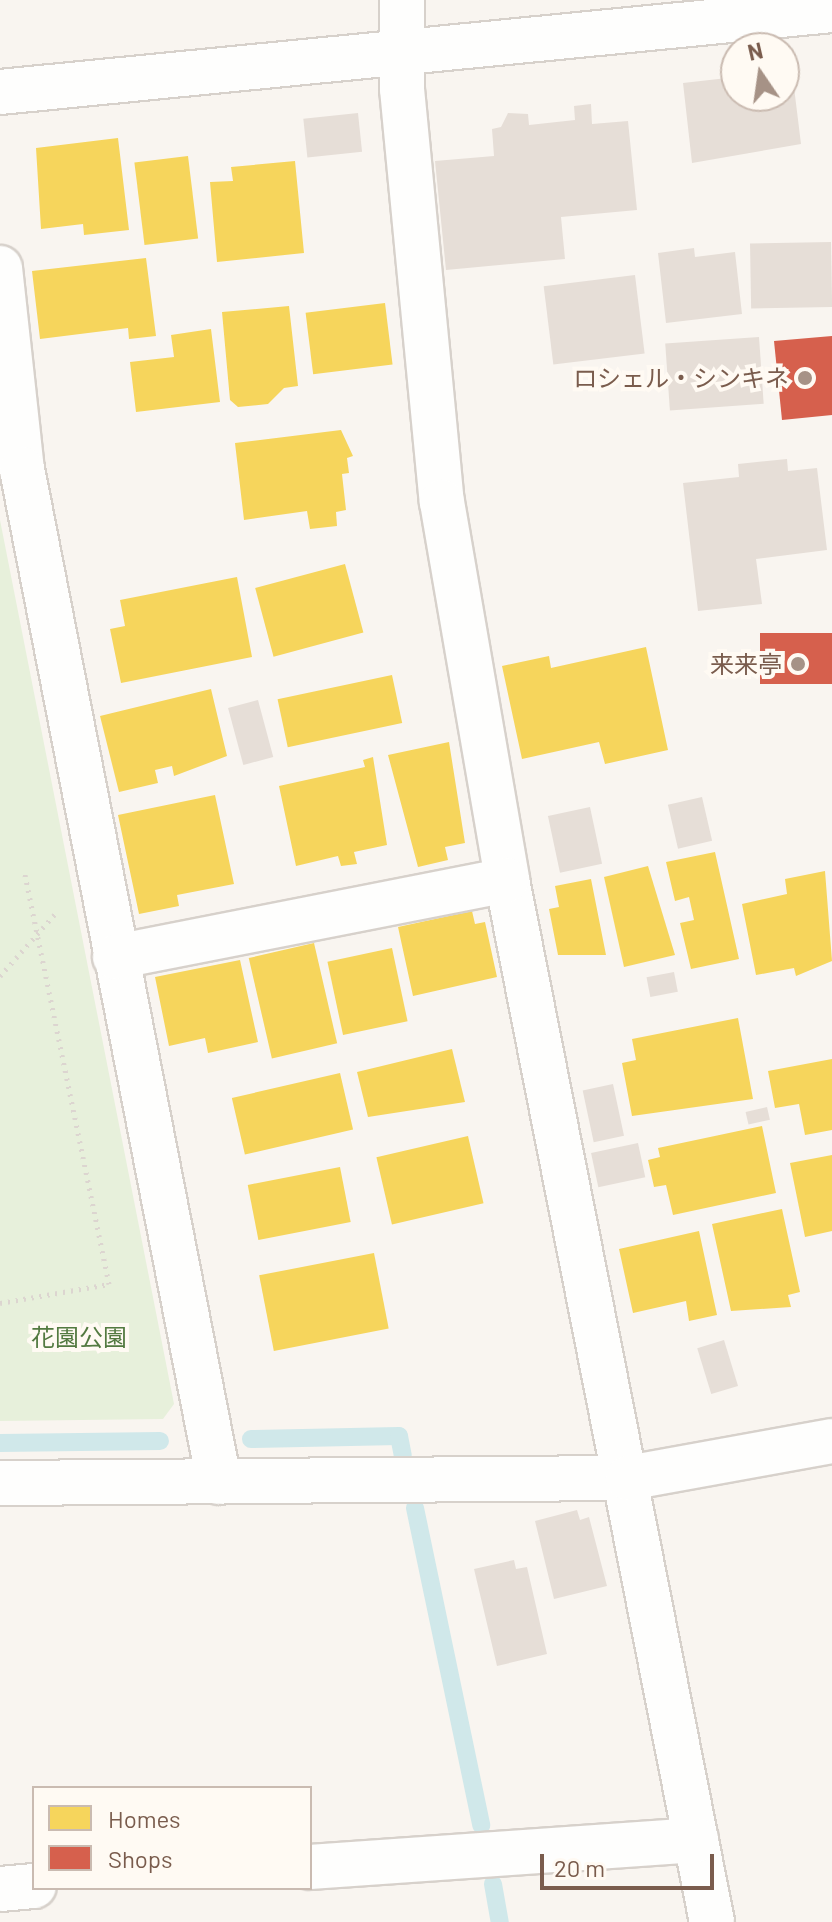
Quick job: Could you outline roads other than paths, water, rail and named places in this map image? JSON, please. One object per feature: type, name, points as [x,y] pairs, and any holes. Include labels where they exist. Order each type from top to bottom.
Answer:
[{"type":"street","points":[[402,0],[400,48],[442,502],[507,880],[628,1478],[712,1922]]},
{"type":"street","points":[[0,92],[400,48],[832,10]]},
{"type":"street","points":[[0,268],[22,469],[219,1482]]},
{"type":"street","points":[[115,957],[507,880]]},
{"type":"street","points":[[0,1483],[628,1478],[832,1441]]},
{"type":"street","points":[[312,1867],[696,1840]]},
{"type":"street","points":[[0,1889],[32,1886]]},
{"type":"waterway","points":[[251,1439],[399,1436],[403,1456]]},
{"type":"waterway","points":[[0,1443],[160,1441]]},
{"type":"waterway","points":[[415,1508],[481,1825]]},
{"type":"waterway","points":[[493,1884],[500,1922]]},
{"type":"place","name":"ロシェル・シンキネ","points":[[805,378]]},
{"type":"place","name":"来来亭","points":[[798,664]]},
{"type":"park label","name":"花園公園","points":[[79,1337]]}]
